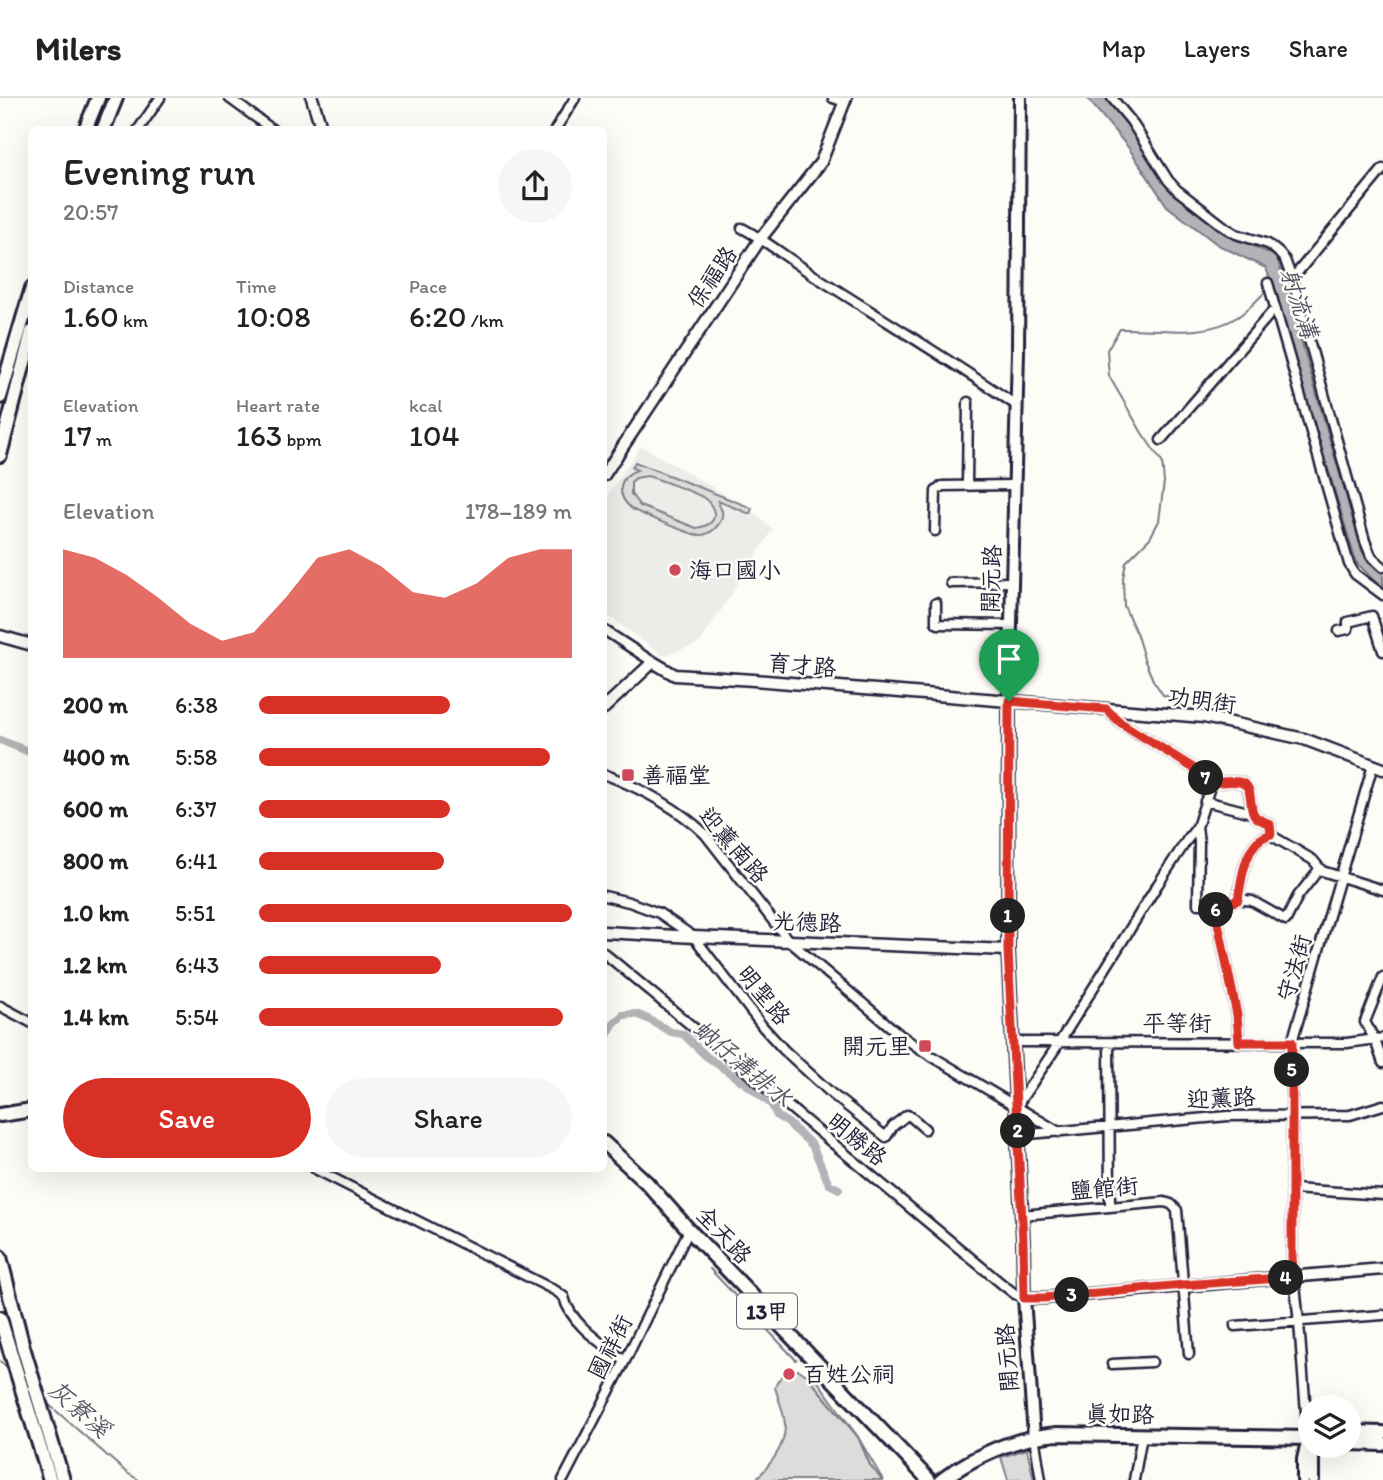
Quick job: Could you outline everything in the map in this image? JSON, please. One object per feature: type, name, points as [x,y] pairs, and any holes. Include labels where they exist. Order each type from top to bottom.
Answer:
[{"type":"main road","points":[[87,126],[98,98]]},
{"type":"main road","points":[[105,126],[116,98]]},
{"type":"main road","name":"開元路","points":[[1020,98],[1017,405],[1009,701],[1008,950],[1024,1298],[1034,1436]]},
{"type":"main road","points":[[0,397],[28,302]]},
{"type":"main road","points":[[0,455],[28,347]]},
{"type":"main road","points":[[0,1115],[28,1111]]},
{"type":"main road","name":"全天路","points":[[607,1146],[647,1183],[929,1480]]},
{"type":"main road","points":[[0,1257],[42,1431],[50,1480]]},
{"type":"main road","points":[[0,1318],[9,1350],[63,1480]]},
{"type":"main road","points":[[1361,1432],[1383,1433]]},
{"type":"main road","name":"真如路","points":[[942,1480],[979,1456],[1034,1436],[1058,1434],[1298,1438]]},
{"type":"main road","points":[[1361,1443],[1383,1444]]},
{"type":"main road","points":[[1303,1458],[1303,1480]]},
{"type":"main road","points":[[1313,1458],[1314,1480]]},
{"type":"street","points":[[141,126],[160,98]]},
{"type":"street","points":[[229,98],[268,126]]},
{"type":"street","points":[[312,98],[321,126]]},
{"type":"street","points":[[558,126],[575,98]]},
{"type":"street","points":[[833,98],[846,100]]},
{"type":"street","points":[[1112,98],[1131,121],[1177,190],[1226,228],[1268,244],[1285,260],[1365,541],[1371,556],[1383,567]]},
{"type":"street","name":"保福路","points":[[607,470],[761,238],[821,162],[846,100]]},
{"type":"street","points":[[1292,279],[1383,169]]},
{"type":"street","points":[[742,228],[1017,405]]},
{"type":"street","points":[[1268,284],[1349,564],[1355,574],[1383,595]]},
{"type":"street","points":[[1161,440],[1271,313],[1274,306]]},
{"type":"street","points":[[967,485],[968,402]]},
{"type":"street","points":[[935,531],[936,491],[943,486],[1014,485]]},
{"type":"street","points":[[950,583],[1012,582]]},
{"type":"street","points":[[936,603],[938,624],[1011,625]]},
{"type":"street","points":[[1339,631],[1348,629],[1348,622],[1372,616],[1383,651]]},
{"type":"street","name":"育才路","points":[[607,632],[675,675],[1009,701]]},
{"type":"street","points":[[0,636],[28,644]]},
{"type":"street","points":[[607,705],[653,662]]},
{"type":"street","name":"功明街","points":[[1009,701],[1204,717],[1304,740],[1378,767]]},
{"type":"street","points":[[1106,709],[1121,723],[1203,774],[1209,783],[1198,827],[1198,904],[1252,901],[1286,920],[1298,896],[1320,868]]},
{"type":"street","name":"守法街","points":[[1306,1395],[1292,1257],[1292,1042],[1340,878],[1378,767]]},
{"type":"street","name":"迎薰南路","points":[[607,775],[630,784],[693,822],[788,940],[899,1034],[1059,1132]]},
{"type":"street","points":[[1209,783],[1244,784],[1249,791],[1252,813],[1257,819],[1270,824],[1271,834]]},
{"type":"street","points":[[1205,801],[1252,813]]},
{"type":"street","points":[[1016,1107],[1165,873],[1198,827]]},
{"type":"street","points":[[1271,834],[1312,860],[1322,871],[1383,890]]},
{"type":"street","points":[[1238,900],[1242,874],[1252,849],[1258,840],[1271,834]]},
{"type":"street","name":"明聖路","points":[[607,897],[659,913],[694,937],[784,1050],[832,1094],[886,1137],[893,1126],[907,1115],[925,1129]]},
{"type":"street","points":[[1214,903],[1237,1015],[1239,1042]]},
{"type":"street","name":"光德路","points":[[607,932],[1008,950]]},
{"type":"street","name":"明勝路","points":[[607,956],[1002,1284],[1024,1298]]},
{"type":"street","points":[[1383,977],[1365,1022],[1379,1039],[1383,1063]]},
{"type":"street","points":[[0,1006],[28,1021]]},
{"type":"street","name":"平等街","points":[[1013,1042],[1347,1043],[1379,1039]]},
{"type":"street","points":[[1110,1043],[1110,1206]]},
{"type":"street","name":"迎薰路","points":[[1018,1135],[1228,1116],[1350,1115],[1383,1105]]},
{"type":"street","points":[[321,1172],[556,1291],[564,1297],[566,1305],[584,1329],[625,1361]]},
{"type":"street","points":[[1293,1189],[1383,1195]]},
{"type":"street","name":"鹽館街","points":[[1022,1214],[1164,1202],[1171,1204],[1177,1210],[1183,1285]]},
{"type":"street","name":"國祥街","points":[[563,1480],[690,1230]]},
{"type":"street","points":[[1024,1298],[1383,1269]]},
{"type":"street","points":[[1183,1285],[1188,1354]]},
{"type":"street","points":[[1235,1326],[1383,1315]]},
{"type":"street","points":[[1111,1364],[1152,1363]]},
{"type":"street","points":[[1134,1480],[1142,1435]]},
{"type":"street","name":"開元路","points":[[1034,1436],[1041,1480]]},
{"type":"shaded area","points":[[1087,98],[1109,98],[1172,189],[1230,235],[1277,257],[1362,551],[1383,572],[1383,590],[1356,562],[1266,268],[1218,245],[1167,206],[1128,147]]},
{"type":"shaded area","name":"海口國小","points":[[641,446],[748,508],[773,529],[700,643],[663,656],[607,614],[607,496]]},
{"type":"shaded area","points":[[635,462],[752,508],[750,514],[718,501],[722,516],[711,531],[698,535],[676,528],[636,511],[627,504],[621,487],[626,477],[637,470],[632,468]],"holes":[[[647,476],[704,498],[713,509],[713,520],[696,528],[640,506],[631,494],[631,482]]]},
{"type":"shaded area","points":[[792,1370],[814,1376],[858,1437],[883,1480],[755,1480],[771,1463],[782,1442],[785,1421],[775,1387],[782,1377]]},
{"type":"shaded area","points":[[1027,1449],[1034,1480],[1008,1480],[1001,1457]]},
{"type":"waterway","points":[[1192,699],[1179,701],[1163,695],[1153,680],[1124,606],[1123,578],[1126,562],[1150,538],[1159,521],[1164,482],[1162,462],[1109,376],[1107,350],[1120,329],[1181,331],[1211,328],[1226,323],[1243,313],[1267,290]]},
{"type":"waterway","name":"蚋仔溝排水","points":[[0,740],[28,751]]},
{"type":"waterway","name":"蚋仔溝排水","points":[[607,1035],[623,1015],[636,1014],[671,1032],[683,1034],[706,1056],[772,1105],[777,1116],[812,1145],[829,1184],[839,1189]]},
{"type":"waterway","points":[[710,1269],[796,1360]]},
{"type":"waterway","name":"灰寮溪","points":[[0,1361],[10,1370]]},
{"type":"waterway","points":[[811,1381],[858,1437],[870,1465],[882,1480]]},
{"type":"waterway","name":"灰寮溪","points":[[46,1402],[127,1473],[139,1480]]},
{"type":"place","name":"海口國小","points":[[675,570]]},
{"type":"place","name":"善福堂","points":[[628,775]]},
{"type":"place","name":"開元里","points":[[925,1046]]},
{"type":"place","name":"百姓公祠","points":[[789,1374]]},
{"type":"route","points":[[1009,701],[1106,709],[1121,723],[1203,774],[1209,783],[1244,784],[1249,791],[1252,813],[1272,828],[1271,834],[1258,840],[1252,849],[1242,874],[1238,900],[1214,903],[1237,1015],[1239,1042],[1292,1042],[1294,1277],[1024,1298],[1008,950],[1009,701]]},
{"type":"water label","name":"射流溝","points":[[1300,303]]}]
